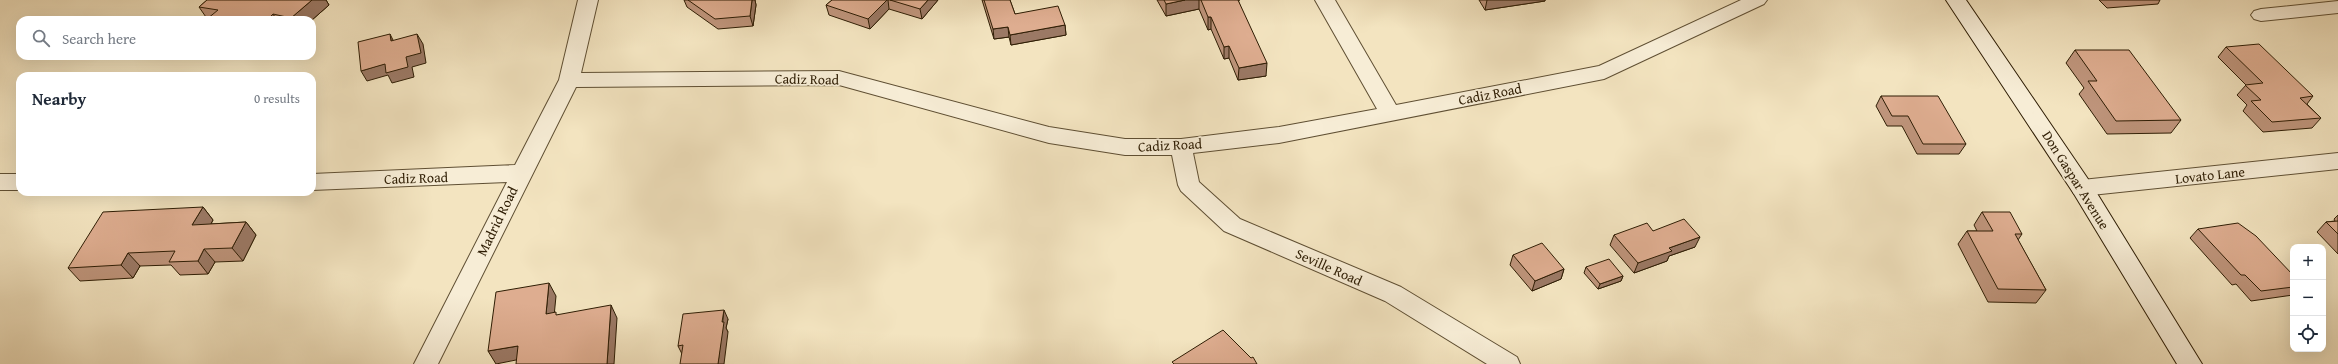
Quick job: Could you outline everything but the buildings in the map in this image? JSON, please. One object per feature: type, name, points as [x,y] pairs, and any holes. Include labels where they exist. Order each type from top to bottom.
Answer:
[{"type":"street","name":"Madrid Road","points":[[426,364],[520,173],[569,80],[588,0]]},
{"type":"street","points":[[1325,0],[1390,113]]},
{"type":"street","name":"Cadiz Road","points":[[569,80],[839,78],[1049,134],[1125,147],[1181,147],[1279,135],[1604,72],[1757,0]]},
{"type":"street","name":"Don Gaspar Avenue","points":[[1956,0],[2082,188],[2190,364]]},
{"type":"street","points":[[2261,15],[2338,7]]},
{"type":"street","name":"Seville Road","points":[[1181,147],[1189,185],[1232,225],[1393,294],[1508,364]]},
{"type":"street","name":"Lovato Lane","points":[[2082,188],[2338,161]]},
{"type":"street","name":"Cadiz Road","points":[[316,182],[520,173]]},
{"type":"street","points":[[0,182],[16,182]]}]
